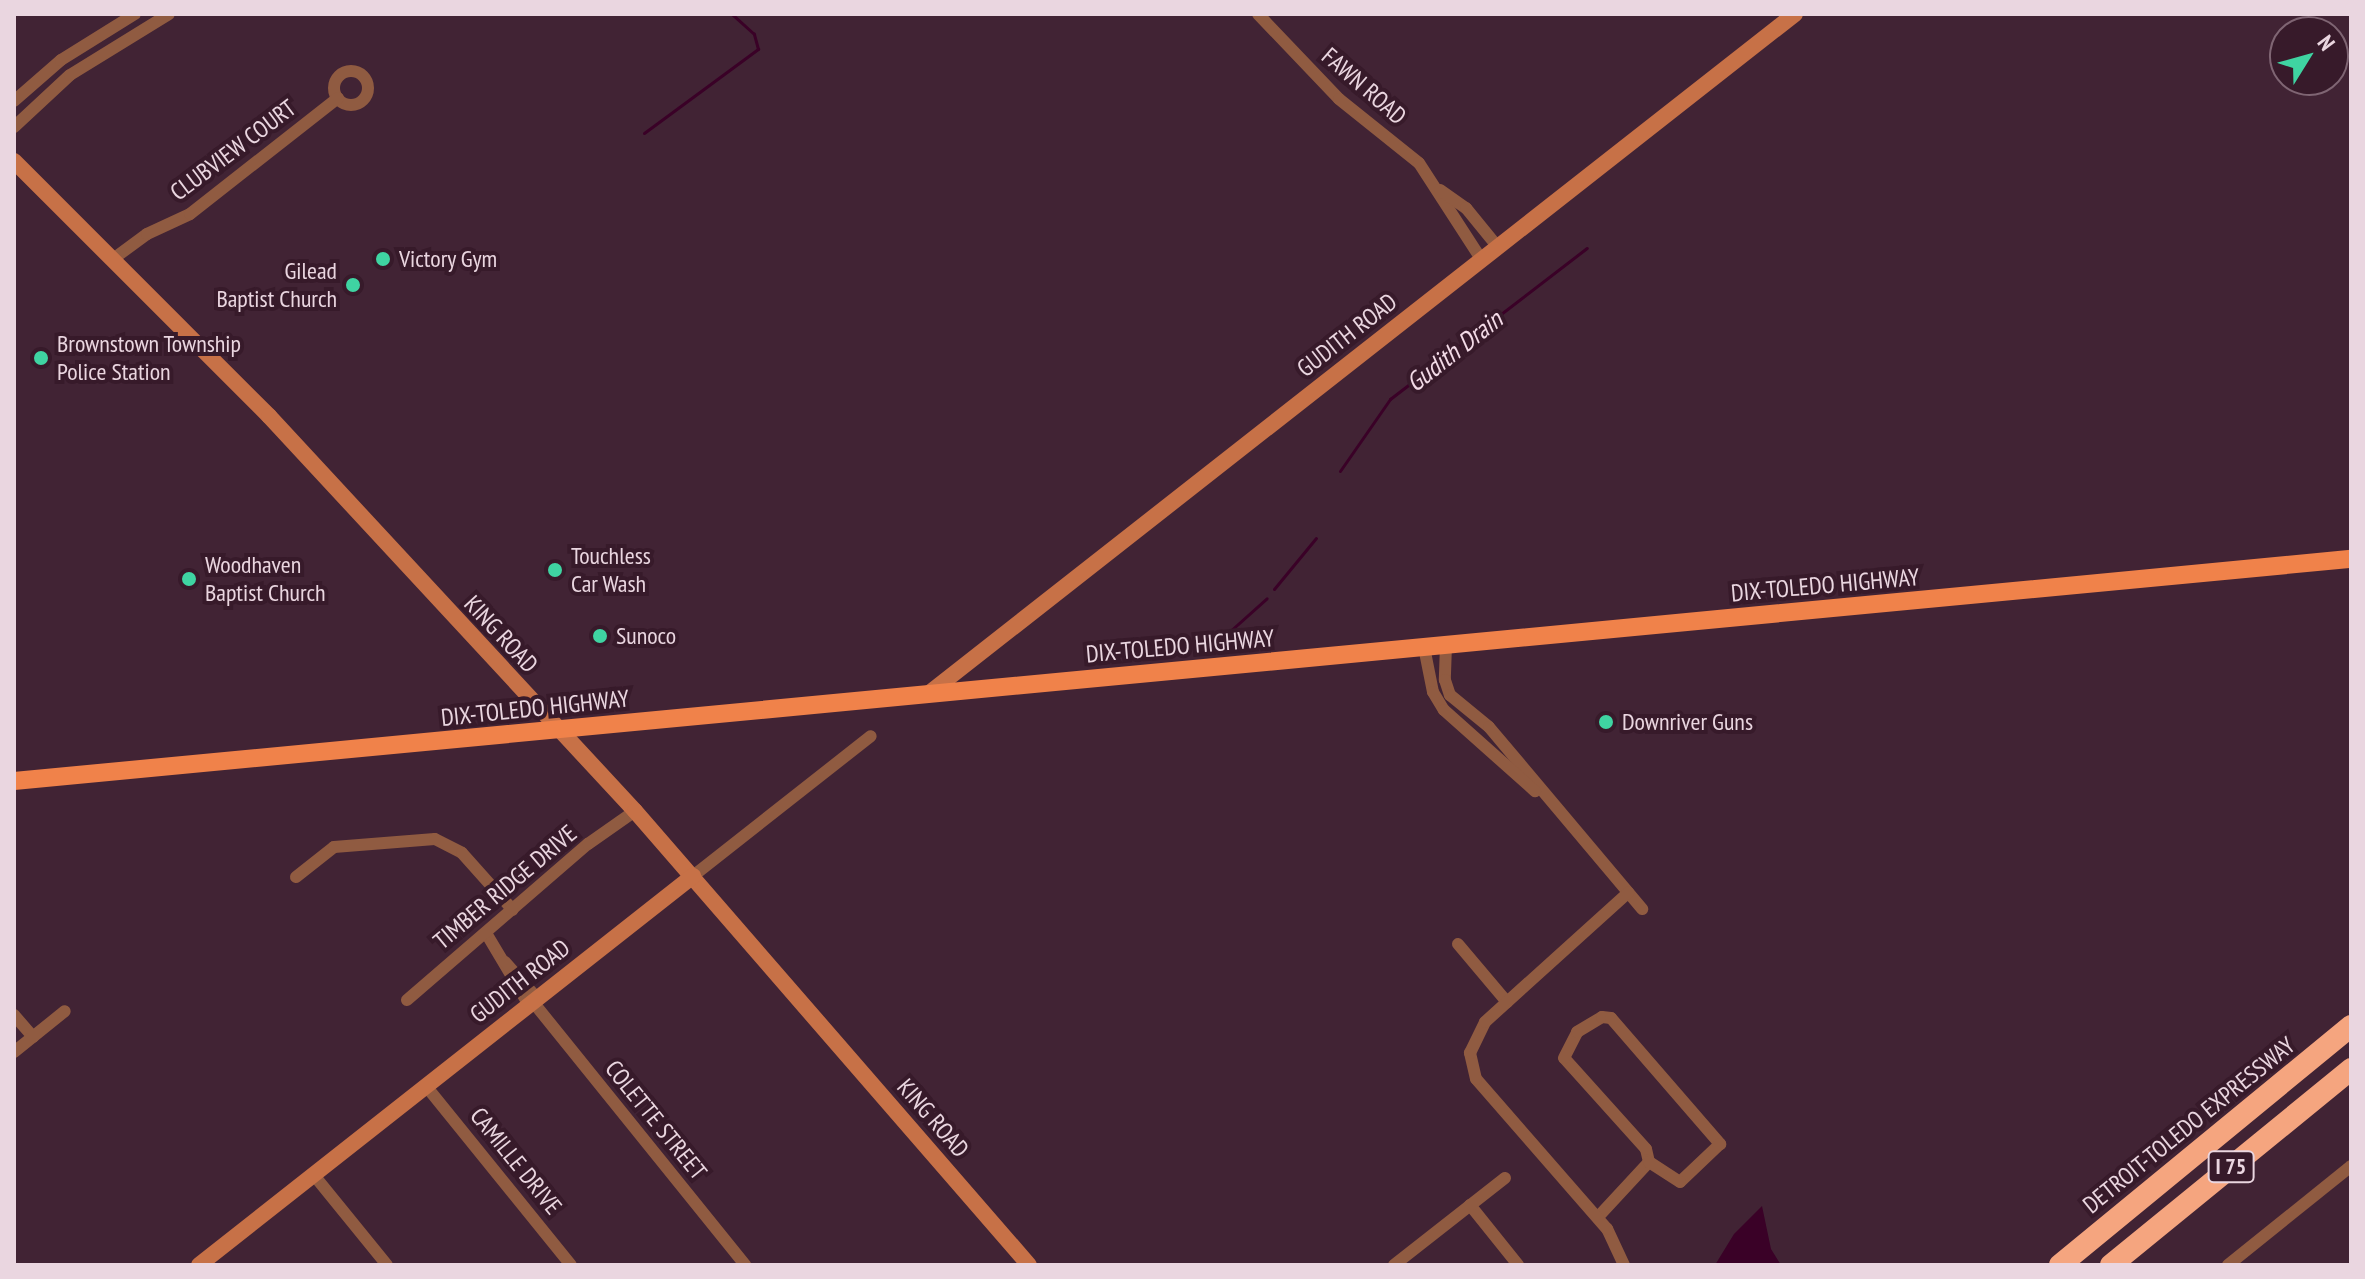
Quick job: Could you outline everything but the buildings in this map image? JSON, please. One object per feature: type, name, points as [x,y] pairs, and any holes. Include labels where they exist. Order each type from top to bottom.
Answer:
[{"type":"highway","name":"DETROIT-TOLEDO EXPRESSWAY","points":[[2060,1265],[2351,1026]]},
{"type":"highway","name":"I 75","points":[[2111,1265],[2351,1069]]},
{"type":"main road","name":"DIX-TOLEDO HIGHWAY","points":[[14,781],[2351,559]]},
{"type":"street","points":[[14,101],[61,60],[135,14]]},
{"type":"street","points":[[142,14],[149,27]]},
{"type":"street","points":[[14,127],[70,75],[169,14]]},
{"type":"street","name":"FAWN ROAD","points":[[1258,14],[1321,82],[1404,149],[1440,190],[1466,208],[1497,246]]},
{"type":"street","name":"GUDITH ROAD","points":[[928,694],[1795,14]]},
{"type":"street","points":[[61,60],[70,75]]},
{"type":"street","name":"CLUBVIEW COURT","points":[[113,259],[147,234],[190,214],[338,98]]},
{"type":"street","name":"KING ROAD","points":[[14,161],[263,410],[635,811],[1029,1265]]},
{"type":"street","name":"FAWN ROAD","points":[[1440,190],[1447,211],[1481,259]]},
{"type":"street","points":[[1446,645],[1450,695],[1484,723],[1508,758],[1642,909]]},
{"type":"street","points":[[1424,647],[1433,692],[1444,710],[1508,758]]},
{"type":"street","points":[[1475,733],[1484,723]]},
{"type":"street","name":"GUDITH ROAD","points":[[199,1265],[871,736]]},
{"type":"street","name":"TIMBER RIDGE DRIVE","points":[[407,1000],[635,811]]},
{"type":"street","points":[[296,877],[334,847],[435,839],[462,853],[513,910]]},
{"type":"street","points":[[1624,1265],[1598,1217],[1476,1079],[1473,1041],[1507,1002],[1628,893]]},
{"type":"street","name":"COLETTE STREET","points":[[486,933],[533,1002],[745,1265]]},
{"type":"street","points":[[1458,944],[1507,1002]]},
{"type":"street","points":[[14,1052],[65,1011]]},
{"type":"street","points":[[14,1015],[33,1037]]},
{"type":"street","points":[[1602,1017],[1611,1018],[1720,1144],[1680,1182],[1649,1162],[1646,1149],[1564,1058],[1577,1032],[1602,1017]]},
{"type":"street","name":"CAMILLE DRIVE","points":[[426,1086],[571,1265]]},
{"type":"street","points":[[1598,1217],[1649,1162]]},
{"type":"street","points":[[2228,1265],[2351,1166]]},
{"type":"street","points":[[313,1174],[387,1265]]},
{"type":"street","points":[[1394,1265],[1505,1178]]},
{"type":"street","points":[[1470,1205],[1518,1265]]},
{"type":"shaded area","points":[[1762,1206],[1771,1249],[1781,1265],[1715,1265],[1734,1234]]},
{"type":"waterway","points":[[644,133],[758,49],[754,34],[732,14]]},
{"type":"waterway","name":"Gudith Drain","points":[[1340,471],[1390,399],[1587,248]]},
{"type":"waterway","name":"Gudith Drain","points":[[1274,589],[1316,538]]},
{"type":"waterway","name":"Gudith Drain","points":[[1219,641],[1267,598]]},
{"type":"place","name":"Victory Gym","points":[[383,259]]},
{"type":"place","name":"Gilead Baptist Church","points":[[353,285]]},
{"type":"place","name":"Brownstown Township Police Station","points":[[41,358]]},
{"type":"place","name":"Touchless Car Wash","points":[[555,570]]},
{"type":"place","name":"Woodhaven Baptist Church","points":[[189,579]]},
{"type":"place","name":"Sunoco","points":[[600,636]]},
{"type":"place","name":"Downriver Guns","points":[[1606,722]]}]
